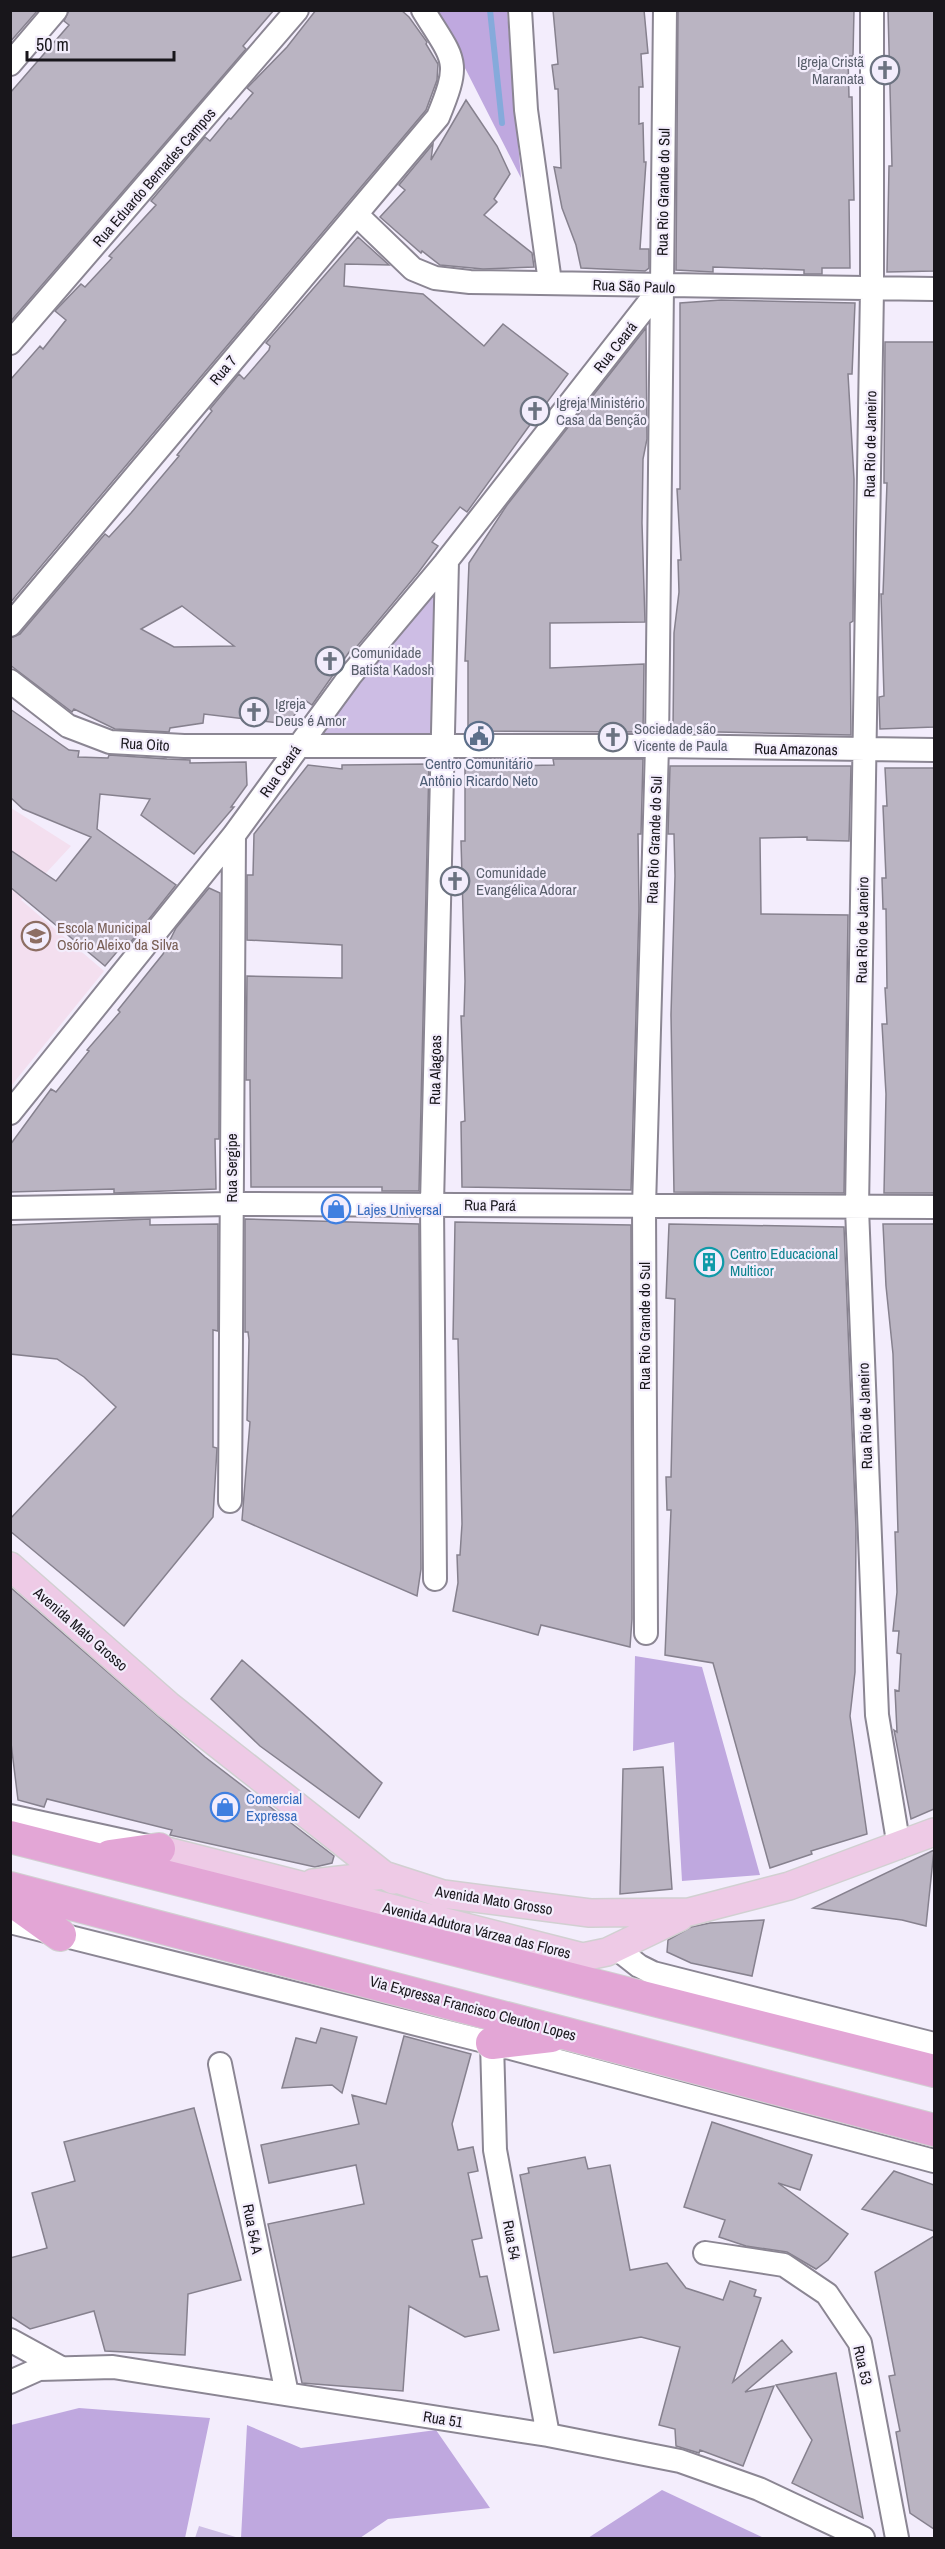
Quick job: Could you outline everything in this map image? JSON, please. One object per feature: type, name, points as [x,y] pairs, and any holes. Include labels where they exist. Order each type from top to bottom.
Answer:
[{"type":"highway","points":[[10,1837],[934,2072]]},
{"type":"highway","points":[[88,1857],[131,1855],[159,1849]]},
{"type":"highway","name":"Via Expressa Francisco Cleuton Lopes","points":[[10,1888],[934,2130]]},
{"type":"highway","points":[[10,1899],[60,1935]]},
{"type":"highway","points":[[492,2043],[571,2034]]},
{"type":"main road","name":"Avenida Mato Grosso","points":[[10,1566],[168,1705],[384,1875],[443,1894],[537,1908],[590,1913],[689,1912],[789,1886],[934,1832]]},
{"type":"main road","points":[[329,1881],[340,1863],[339,1840]]},
{"type":"main road","name":"Avenida Adutora Várzea das Flores","points":[[159,1849],[583,1957],[607,1952],[689,1912]]},
{"type":"main road","points":[[297,1885],[384,1875],[428,1904],[443,1922]]},
{"type":"main road","points":[[537,1908],[593,1932],[616,1948]]},
{"type":"street","points":[[10,64],[56,10]]},
{"type":"street","name":"Rua Eduardo Bernades Campos","points":[[10,343],[297,10]]},
{"type":"street","name":"Rua 7","points":[[10,624],[438,117],[451,87],[454,61],[423,10]]},
{"type":"street","points":[[520,10],[526,111],[550,282]]},
{"type":"street","name":"Rua Rio Grande do Sul","points":[[646,1633],[644,1207],[657,746],[665,10]]},
{"type":"street","name":"Rua Rio de Janeiro","points":[[872,10],[872,289],[857,1208],[877,1715],[898,1847]]},
{"type":"street","name":"Rua São Paulo","points":[[357,215],[413,268],[435,278],[470,282],[550,282],[661,287],[934,289]]},
{"type":"street","name":"Rua Ceará","points":[[10,1113],[234,835],[350,676],[447,561],[661,287]]},
{"type":"street","name":"Rua Alagoas","points":[[435,1579],[432,1204],[447,561]]},
{"type":"street","name":"Rua Oito","points":[[10,681],[68,726],[110,742],[184,746],[298,745]]},
{"type":"street","name":"Rua Amazonas","points":[[298,745],[657,746],[865,751],[934,750]]},
{"type":"street","name":"Rua Sergipe","points":[[230,1502],[234,835]]},
{"type":"street","name":"Rua Pará","points":[[10,1208],[231,1203],[857,1208],[934,1206]]},
{"type":"street","name":"Avenida Adutora Várzea das Flores","points":[[10,1816],[159,1849]]},
{"type":"street","points":[[10,1922],[492,2043],[934,2161]]},
{"type":"street","points":[[616,1948],[639,1966],[653,1973],[934,2044]]},
{"type":"street","name":"Rua 54","points":[[492,2043],[495,2150],[548,2435]]},
{"type":"street","name":"Rua 54 A","points":[[220,2064],[287,2394]]},
{"type":"street","name":"Rua 53","points":[[705,2253],[784,2265],[826,2294],[860,2343],[897,2538]]},
{"type":"street","points":[[10,2340],[62,2369]]},
{"type":"street","name":"Rua 51","points":[[10,2382],[39,2369],[113,2367],[548,2435],[680,2461],[759,2489],[863,2538]]},
{"type":"shaded area","points":[[436,11],[507,11],[521,178]]},
{"type":"shaded area","points":[[447,561],[444,746],[298,745]]},
{"type":"shaded area","name":"Escola Municipal Osório Aleixo da Silva","points":[[11,808],[71,846],[21,900],[104,971],[11,1086]]},
{"type":"shaded area","points":[[635,1656],[702,1667],[760,1875],[682,1881],[674,1742],[633,1751]]},
{"type":"shaded area","points":[[79,2408],[210,2418],[185,2538],[11,2538],[11,2425]]},
{"type":"shaded area","points":[[247,2425],[301,2448],[436,2430],[490,2508],[388,2519],[360,2538],[241,2538]]},
{"type":"shaded area","points":[[662,2490],[764,2538],[588,2538]]},
{"type":"shaded area","points":[[199,2526],[239,2538],[195,2538]]},
{"type":"building","points":[[10,10],[38,10],[10,42]]},
{"type":"building","points":[[69,10],[274,10],[243,46],[246,49],[10,322],[10,93],[69,25],[64,21]]},
{"type":"building","points":[[316,10],[401,10],[409,17],[427,42],[438,64],[437,80],[426,110],[10,603],[11,379],[40,346],[43,349],[66,320],[55,311],[81,284],[85,287],[112,258],[109,256],[156,205],[151,201],[205,137],[210,141],[229,118],[231,119],[253,93],[247,88],[287,47]]},
{"type":"building","points":[[553,10],[644,10],[648,53],[641,54],[643,87],[639,87],[639,124],[643,123],[644,162],[646,162],[640,249],[649,249],[649,268],[645,271],[581,268],[576,245],[562,208],[554,167],[561,168],[558,89],[555,89],[552,65],[558,64]]},
{"type":"building","points":[[678,10],[854,10],[853,56],[848,56],[849,97],[852,97],[854,200],[849,200],[850,268],[822,268],[822,274],[804,274],[804,270],[713,267],[713,272],[676,270]]},
{"type":"building","points":[[888,10],[934,10],[934,271],[887,272],[889,166],[892,166]]},
{"type":"building","points":[[466,100],[497,146],[510,174],[494,199],[497,202],[484,215],[532,253],[534,267],[483,269],[440,265],[422,251],[421,253],[380,217],[405,190],[399,185],[433,144],[431,160]]},
{"type":"building","points":[[358,237],[389,265],[345,264],[344,286],[423,294],[484,346],[503,324],[568,374],[545,405],[549,408],[535,425],[532,422],[467,512],[460,507],[432,542],[438,546],[418,573],[354,650],[352,648],[312,705],[306,701],[287,724],[204,714],[203,723],[170,728],[169,732],[115,729],[74,709],[72,712],[10,665],[10,638],[20,634],[105,534],[109,537],[131,513],[179,456],[177,455],[212,411],[210,409],[239,374],[244,379],[269,350],[270,346],[266,343]],"holes":[[[182,606],[234,646],[174,647],[141,629]]]},
{"type":"building","points":[[721,300],[855,303],[852,374],[848,374],[854,479],[853,621],[850,623],[851,735],[673,731],[674,633],[679,592],[678,560],[681,560],[677,489],[680,489],[680,303]]},
{"type":"building","points":[[646,328],[647,439],[643,459],[642,523],[645,622],[550,623],[550,668],[644,664],[643,732],[468,731],[468,661],[465,661],[469,563],[507,505]]},
{"type":"building","points":[[885,342],[934,342],[934,727],[880,729],[879,697],[884,696],[881,594],[883,594],[887,483],[884,483]]},
{"type":"building","points":[[10,709],[69,750],[79,751],[78,757],[108,758],[109,755],[190,760],[190,763],[246,762],[247,785],[231,807],[234,807],[194,854],[141,815],[150,799],[100,794],[97,829],[176,885],[130,943],[127,940],[105,966],[10,887],[10,850],[56,881],[91,837],[23,809],[10,797]]},
{"type":"building","points":[[553,759],[643,759],[641,834],[638,834],[639,909],[631,1190],[462,1187],[461,1122],[465,1121],[461,1016],[464,1016],[465,981],[461,841],[465,841],[465,767],[554,765]]},
{"type":"building","points":[[429,764],[419,1191],[382,1191],[382,1187],[251,1187],[250,1080],[246,1080],[247,976],[342,978],[342,945],[247,940],[247,875],[253,875],[254,834],[308,765],[342,769],[342,765]]},
{"type":"building","points":[[670,766],[851,766],[849,841],[807,840],[807,837],[760,838],[761,914],[848,915],[844,1193],[674,1192],[671,1015],[675,876],[674,834],[668,834]]},
{"type":"building","points":[[885,768],[934,768],[934,1193],[884,1193],[886,1094],[882,1024],[887,1024],[885,988],[887,988],[886,909],[883,909],[882,878],[886,878],[883,806],[887,806]]},
{"type":"building","points":[[209,888],[220,893],[219,1139],[215,1139],[216,1189],[114,1193],[114,1189],[10,1192],[10,1145],[51,1089],[56,1092],[89,1051],[87,1050],[120,1012],[118,1010],[163,954],[176,928]]},
{"type":"building","points":[[150,1219],[150,1225],[218,1224],[218,1331],[213,1330],[213,1447],[217,1448],[213,1517],[124,1626],[10,1531],[10,1519],[116,1407],[84,1377],[57,1359],[10,1354],[10,1225]]},
{"type":"building","points":[[245,1219],[419,1224],[421,1569],[417,1596],[242,1520],[250,1422],[247,1420],[249,1340],[248,1332],[245,1332]]},
{"type":"building","points":[[455,1222],[631,1225],[632,1619],[630,1647],[541,1625],[538,1635],[453,1611],[458,1583],[457,1555],[460,1555],[462,1524],[458,1339],[453,1339]]},
{"type":"building","points":[[669,1224],[844,1227],[856,1529],[855,1672],[850,1716],[867,1834],[811,1851],[812,1854],[770,1868],[713,1663],[665,1655],[671,1510],[667,1510],[666,1477],[671,1477],[675,1299],[666,1298]]},
{"type":"building","points":[[883,1224],[934,1224],[934,1809],[911,1819],[894,1730],[897,1732],[895,1690],[899,1691],[901,1654],[897,1653],[899,1631],[893,1631],[897,1592],[895,1532],[898,1532],[893,1354]]},
{"type":"building","points":[[10,1587],[205,1757],[334,1856],[332,1863],[315,1867],[170,1835],[172,1830],[47,1799],[44,1807],[18,1800],[10,1735]]},
{"type":"building","points":[[242,1660],[382,1783],[359,1818],[260,1746],[211,1699]]},
{"type":"building","points":[[663,1767],[672,1889],[620,1894],[623,1769]]},
{"type":"building","points":[[934,1850],[926,1926],[902,1920],[813,1908]]},
{"type":"building","points":[[764,1920],[752,1976],[691,1963],[667,1952],[668,1940],[691,1927],[710,1923]]},
{"type":"building","points":[[321,2028],[357,2037],[342,2093],[332,2085],[282,2088],[296,2038],[316,2043]]},
{"type":"building","points":[[404,2036],[471,2054],[452,2124],[458,2150],[473,2147],[478,2171],[468,2173],[482,2238],[472,2240],[480,2277],[487,2276],[499,2330],[465,2337],[409,2306],[403,2391],[302,2383],[268,2224],[364,2204],[356,2165],[269,2183],[261,2145],[359,2124],[352,2095],[386,2104]]},
{"type":"building","points":[[194,2108],[241,2280],[188,2294],[185,2355],[105,2351],[94,2311],[30,2329],[10,2316],[10,2258],[47,2248],[32,2193],[75,2181],[64,2142]]},
{"type":"building","points":[[712,2122],[812,2155],[800,2190],[778,2183],[848,2234],[828,2260],[816,2269],[787,2252],[746,2246],[719,2237],[725,2220],[684,2207]]},
{"type":"building","points":[[585,2157],[588,2169],[610,2165],[630,2270],[667,2263],[686,2288],[723,2300],[730,2281],[756,2290],[754,2296],[761,2298],[733,2382],[782,2340],[792,2352],[745,2392],[774,2386],[743,2466],[700,2450],[699,2453],[676,2446],[675,2429],[659,2425],[680,2347],[641,2337],[554,2353],[520,2175],[529,2173],[528,2168]]},
{"type":"building","points":[[894,2171],[934,2185],[934,2231],[862,2209]]},
{"type":"building","points":[[934,2236],[934,2529],[910,2513],[896,2432],[900,2431],[889,2376],[895,2375],[875,2272]]},
{"type":"building","points":[[836,2373],[863,2518],[792,2483],[812,2440],[776,2385]]},
{"type":"waterway","points":[[490,10],[502,123]]},
{"type":"place","name":"Igreja Cristã Maranata","points":[[885,70]]},
{"type":"place","name":"Igreja Ministério Casa da Benção","points":[[535,411]]},
{"type":"place","name":"Comunidade Batista Kadosh","points":[[330,661]]},
{"type":"place","name":"Igreja Deus é Amor","points":[[254,712]]},
{"type":"place","name":"Centro Comunitário Antônio Ricardo Neto","points":[[479,736]]},
{"type":"place","name":"Sociedade são Vicente de Paula","points":[[613,737]]},
{"type":"place","name":"Comunidade Evangélica Adorar","points":[[455,881]]},
{"type":"place","name":"Escola Municipal Osório Aleixo da Silva","points":[[36,936]]},
{"type":"place","name":"Lajes Universal","points":[[336,1209]]},
{"type":"place","name":"Centro Educacional Multicor","points":[[709,1262]]},
{"type":"place","name":"Comercial Expressa","points":[[225,1807]]}]
